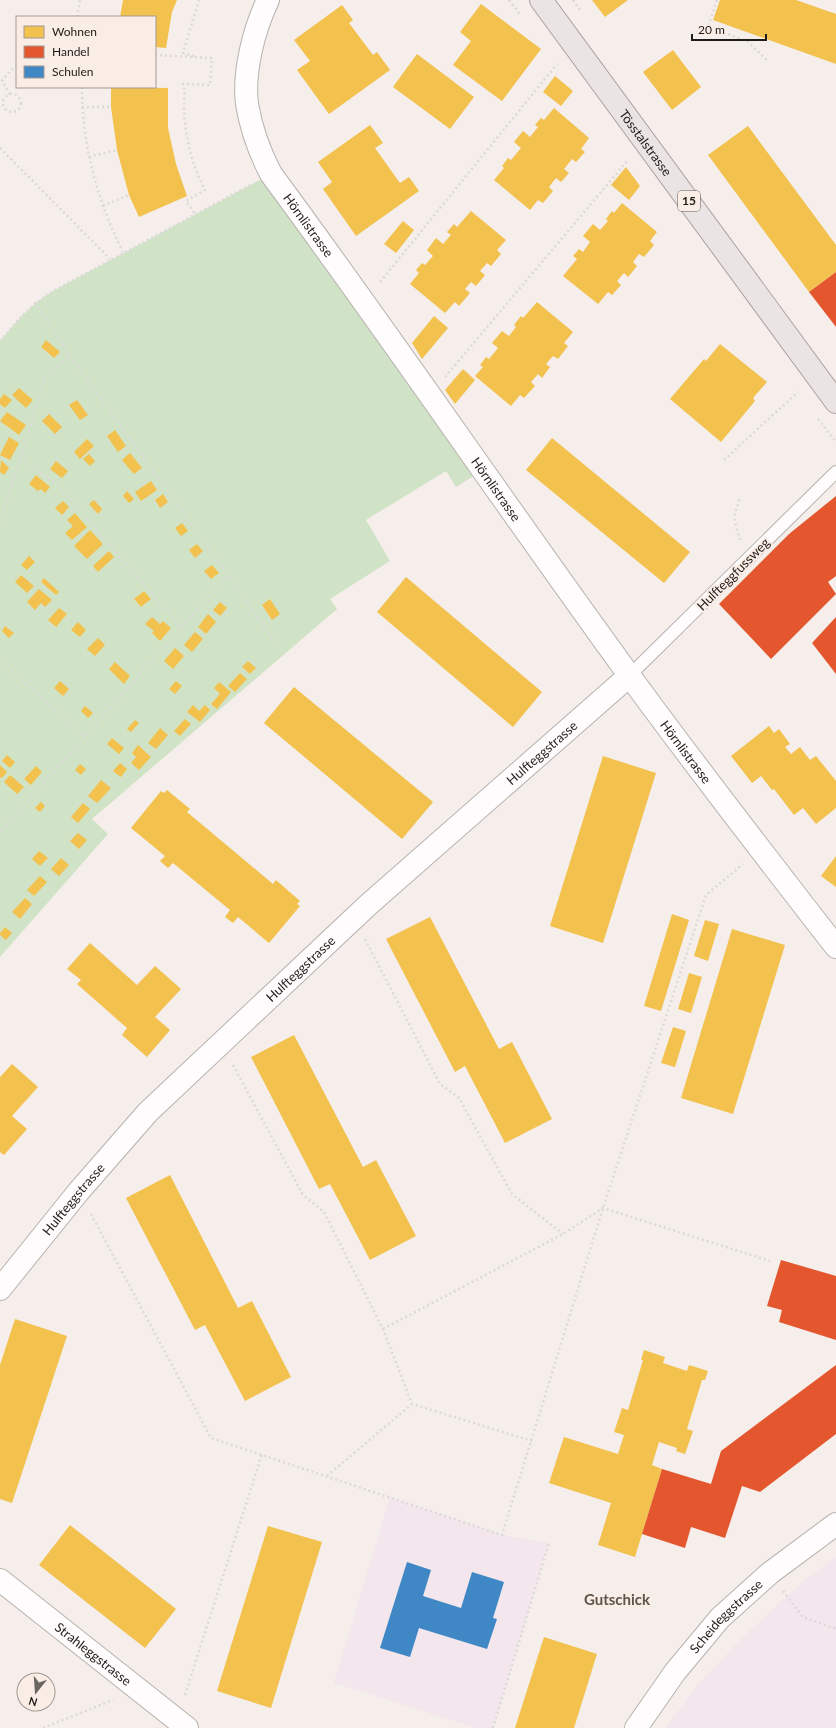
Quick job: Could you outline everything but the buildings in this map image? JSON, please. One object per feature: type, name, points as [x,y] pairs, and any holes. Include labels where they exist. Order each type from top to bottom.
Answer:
[{"type":"main road","name":"Tösstalstrasse","points":[[541,0],[836,402]]},
{"type":"street","name":"Hörnlistrasse","points":[[268,0],[262,12],[251,51],[247,74],[247,104],[260,152],[270,174],[364,301],[629,676],[760,850],[836,947]]},
{"type":"street","name":"Hulfteggstrasse","points":[[0,1290],[79,1191],[148,1112],[354,917],[629,676]]},
{"type":"street","name":"Scheideggstrasse","points":[[636,1728],[675,1672],[720,1618],[770,1573],[836,1524]]},
{"type":"street","name":"Strahleggstrasse","points":[[0,1580],[182,1724]]},
{"type":"lane","name":"Hulfteggfussweg","points":[[629,676],[836,472]]},
{"type":"path","points":[[77,16],[80,0]]},
{"type":"path","points":[[198,58],[183,53],[199,0]]},
{"type":"path","points":[[717,0],[708,27],[747,41],[767,60]]},
{"type":"path","points":[[156,55],[212,58],[210,85],[184,84],[184,108],[189,144],[197,174],[205,190],[186,201],[194,214]]},
{"type":"path","points":[[364,301],[557,64]]},
{"type":"path","points":[[10,94],[5,96],[3,105],[6,110],[16,111],[20,105],[20,99],[16,95],[10,94],[2,81],[11,70],[16,67]]},
{"type":"path","points":[[82,88],[82,106],[89,157],[103,206],[123,252]]},
{"type":"path","points":[[82,106],[111,107]]},
{"type":"path","points":[[0,148],[110,259]]},
{"type":"path","points":[[89,157],[117,150]]},
{"type":"path","points":[[430,394],[628,160]]},
{"type":"path","points":[[0,341],[20,316],[35,302],[110,259],[270,174]]},
{"type":"path","points":[[103,206],[129,195]]},
{"type":"path","points":[[35,302],[70,356],[276,644]]},
{"type":"path","points":[[0,522],[46,376],[70,356]]},
{"type":"path","points":[[724,460],[798,392]]},
{"type":"path","points":[[20,458],[57,485],[182,628]]},
{"type":"path","points":[[740,497],[739,504],[735,512],[736,525],[745,562]]},
{"type":"path","points":[[0,832],[228,575]]},
{"type":"path","points":[[0,660],[85,737]]},
{"type":"path","points":[[79,1191],[211,1438],[502,1535],[604,1208],[706,895],[760,850]]},
{"type":"path","points":[[354,917],[440,1084],[459,1098],[512,1194],[563,1234]]},
{"type":"path","points":[[221,1044],[303,1195],[324,1212],[383,1329],[412,1404]]},
{"type":"path","points":[[383,1329],[563,1234],[604,1208]]},
{"type":"path","points":[[604,1208],[770,1261]]},
{"type":"path","points":[[412,1404],[532,1441]]},
{"type":"path","points":[[327,1476],[412,1404]]},
{"type":"path","points":[[182,1724],[262,1454]]},
{"type":"path","points":[[492,1728],[549,1543]]},
{"type":"path","points":[[770,1573],[804,1617],[836,1629]]},
{"type":"path","points":[[43,1728],[138,1690]]},
{"type":"shaded area","points":[[390,1497],[502,1535],[549,1543],[493,1728],[476,1728],[334,1683]]},
{"type":"shaded area","points":[[836,1557],[836,1728],[666,1728],[694,1689],[744,1636],[800,1584]]},
{"type":"green space","points":[[271,174],[483,470],[456,487],[446,471],[366,520],[390,561],[330,599],[337,609],[92,819],[108,834],[0,957],[0,341],[18,320],[45,296],[53,291]]},
{"type":"district","name":"Gutschick","points":[[617,1600]]}]
